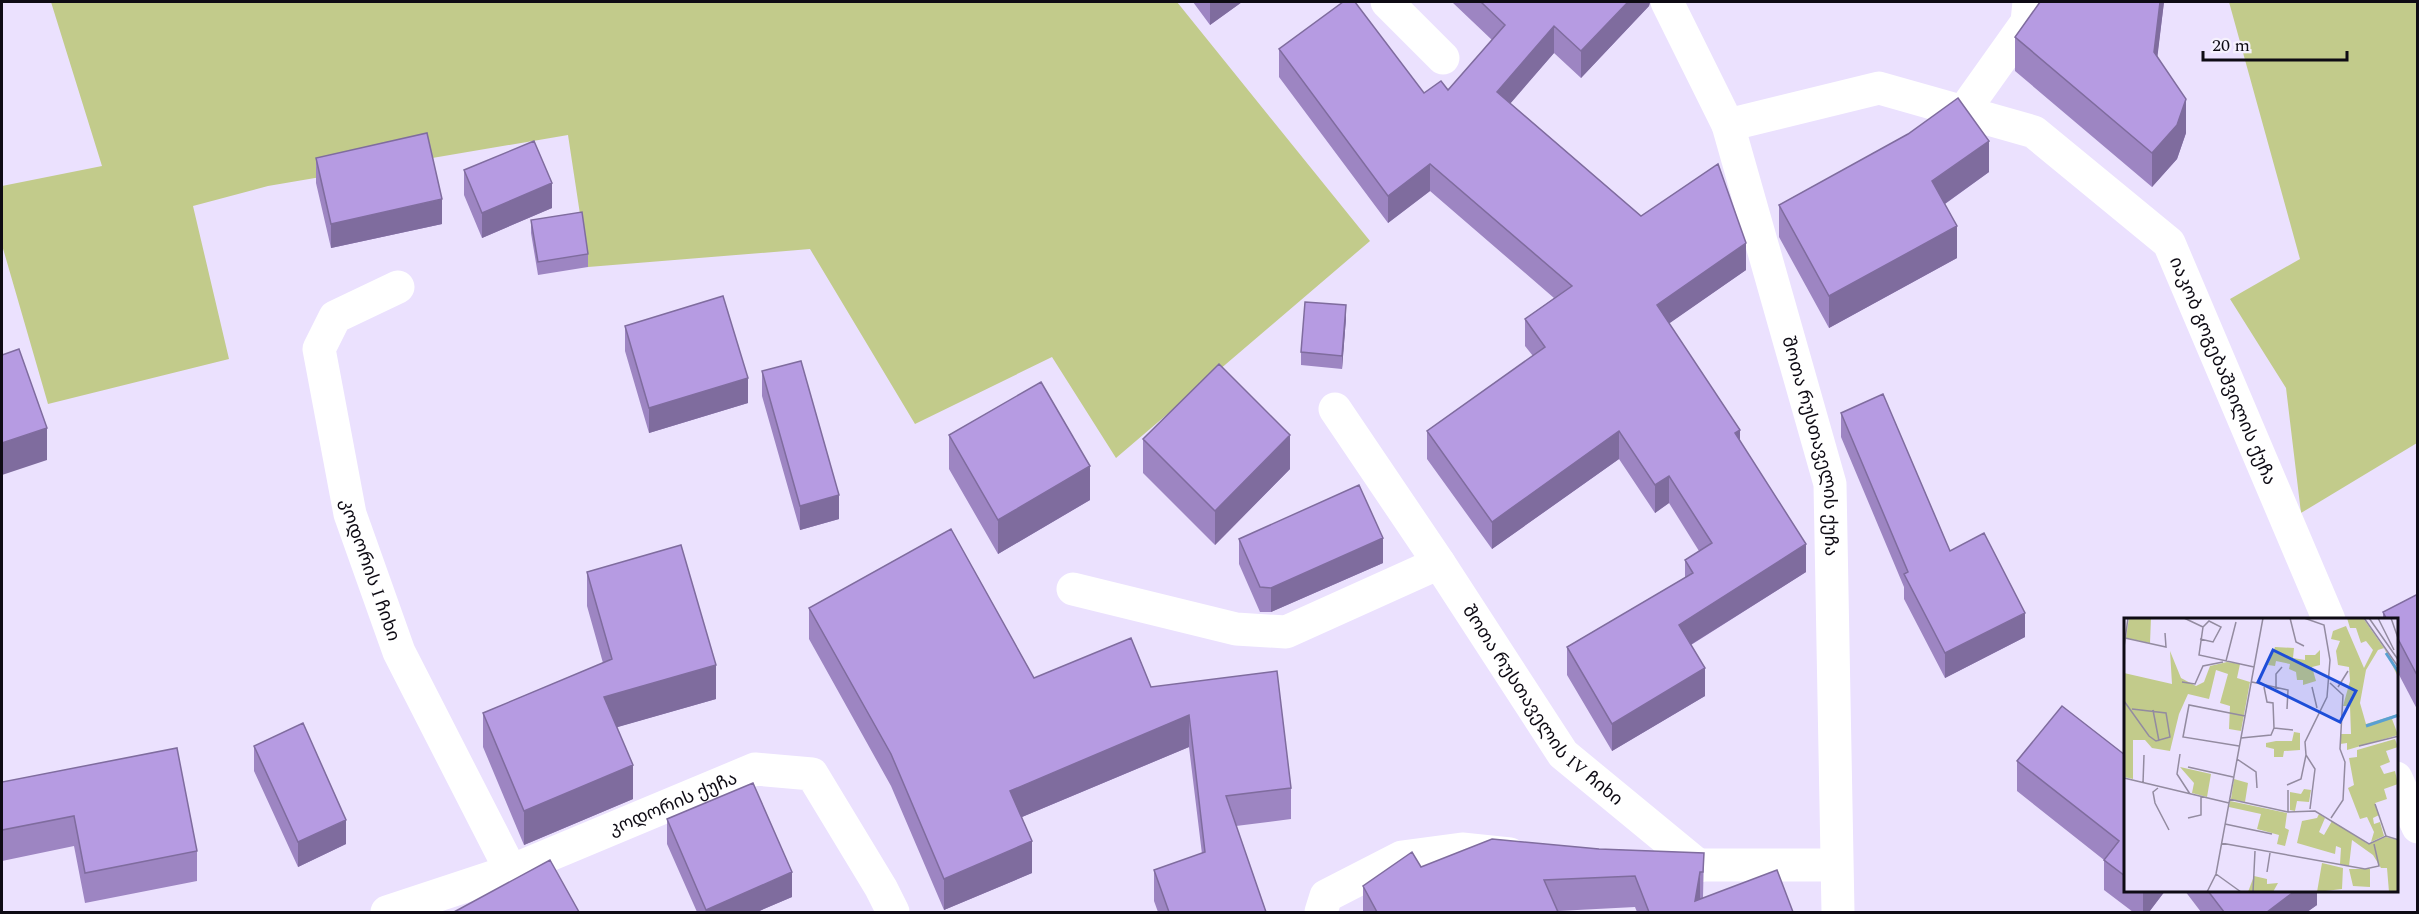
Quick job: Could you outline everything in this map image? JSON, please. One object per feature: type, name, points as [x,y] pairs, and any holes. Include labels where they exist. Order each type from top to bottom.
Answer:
[{"type":"street","points":[[1387,2],[1443,58]]},
{"type":"street","name":"შოთა რუსთაველის ქუჩა","points":[[1667,2],[1728,125],[1830,484],[1838,912]]},
{"type":"street","points":[[1964,112],[2027,22],[2028,2]]},
{"type":"street","name":"იაკობ გოგებაშვილის ქუჩა","points":[[1728,125],[1880,88],[2034,132],[2169,243],[2328,618]]},
{"type":"street","name":"კოდორის I ჩიხი","points":[[398,287],[335,317],[319,349],[350,514],[399,652],[511,871]]},
{"type":"street","name":"შოთა რუსთაველის IV ჩიხი","points":[[1335,410],[1439,563],[1563,754],[1699,866]]},
{"type":"street","points":[[1073,589],[1236,629],[1286,632],[1439,563]]},
{"type":"street","name":"კოდორის ქუჩა","points":[[387,912],[511,871],[755,769],[812,774],[893,912]]},
{"type":"street","points":[[2398,780],[2418,827]]},
{"type":"street","points":[[1321,912],[1326,896],[1402,857],[1462,849],[1543,857]]},
{"type":"street","points":[[1645,863],[1699,866],[1836,865]]},
{"type":"green space","points":[[51,2],[1177,2],[1370,241],[1116,458],[1052,357],[915,424],[810,249],[588,267],[568,135],[268,186],[193,206],[229,359],[48,404],[2,245],[2,186],[102,166]]},
{"type":"green space","points":[[2229,2],[2417,2],[2417,443],[2301,513],[2286,388],[2230,299],[2300,259]]},
{"type":"building","points":[[1343,2],[1355,2],[1424,93],[1441,81],[1448,90],[1505,25],[1481,2],[1628,2],[1581,51],[1554,26],[1497,92],[1641,216],[1718,164],[1746,243],[1657,305],[1740,430],[1735,433],[1806,544],[1679,625],[1705,668],[1612,724],[1567,647],[1693,573],[1685,560],[1712,543],[1669,476],[1655,485],[1619,431],[1492,522],[1427,431],[1545,347],[1525,319],[1572,286],[1430,164],[1388,196],[1279,49]]},
{"type":"building","points":[[2040,2],[2160,2],[2154,52],[2186,99],[2177,125],[2152,153],[2015,37]]},
{"type":"building","points":[[1958,98],[1989,141],[1932,181],[1957,226],[1829,296],[1779,205],[1908,134]]},
{"type":"building","points":[[427,133],[442,199],[331,224],[316,158]]},
{"type":"building","points":[[534,141],[552,183],[482,213],[464,170]]},
{"type":"building","points":[[582,212],[588,254],[538,262],[531,220]]},
{"type":"building","points":[[723,296],[748,378],[649,408],[625,326]]},
{"type":"building","points":[[1305,302],[1346,305],[1342,356],[1301,352]]},
{"type":"building","points":[[19,349],[47,428],[2,443],[2,355]]},
{"type":"building","points":[[801,361],[839,495],[800,506],[762,371]]},
{"type":"building","points":[[1219,364],[1290,435],[1215,511],[1143,439]]},
{"type":"building","points":[[1041,382],[1090,466],[998,520],[949,435]]},
{"type":"building","points":[[1883,394],[1950,551],[1984,533],[2025,613],[1945,653],[1904,574],[1908,572],[1841,413]]},
{"type":"building","points":[[1359,485],[1383,538],[1271,588],[1260,587],[1239,539]]},
{"type":"building","points":[[951,529],[1034,678],[1131,638],[1151,687],[1277,671],[1291,788],[1226,796],[1266,912],[1169,912],[1154,870],[1205,852],[1189,715],[1010,791],[1032,841],[944,879],[891,754],[809,608]]},
{"type":"building","points":[[681,545],[716,665],[604,697],[633,765],[524,811],[483,713],[612,659],[587,572]]},
{"type":"building","points":[[2418,594],[2418,677],[2398,639],[2398,618],[2386,618],[2383,612]]},
{"type":"building","points":[[2062,706],[2124,754],[2124,875],[2104,860],[2119,841],[2017,761]]},
{"type":"building","points":[[303,723],[346,820],[298,842],[254,746]]},
{"type":"building","points":[[177,748],[197,851],[85,873],[74,816],[2,830],[2,782]]},
{"type":"building","points":[[753,783],[792,872],[706,910],[667,819]]},
{"type":"building","points":[[1492,839],[1599,849],[1704,853],[1703,872],[1700,872],[1695,901],[1777,870],[1793,912],[1649,912],[1635,876],[1544,880],[1558,912],[1377,912],[1363,886],[1412,852],[1421,867]]},
{"type":"building","points":[[550,860],[579,912],[454,912]]},
{"type":"building","points":[[2210,893],[2292,893],[2267,912],[2224,912]]}]
